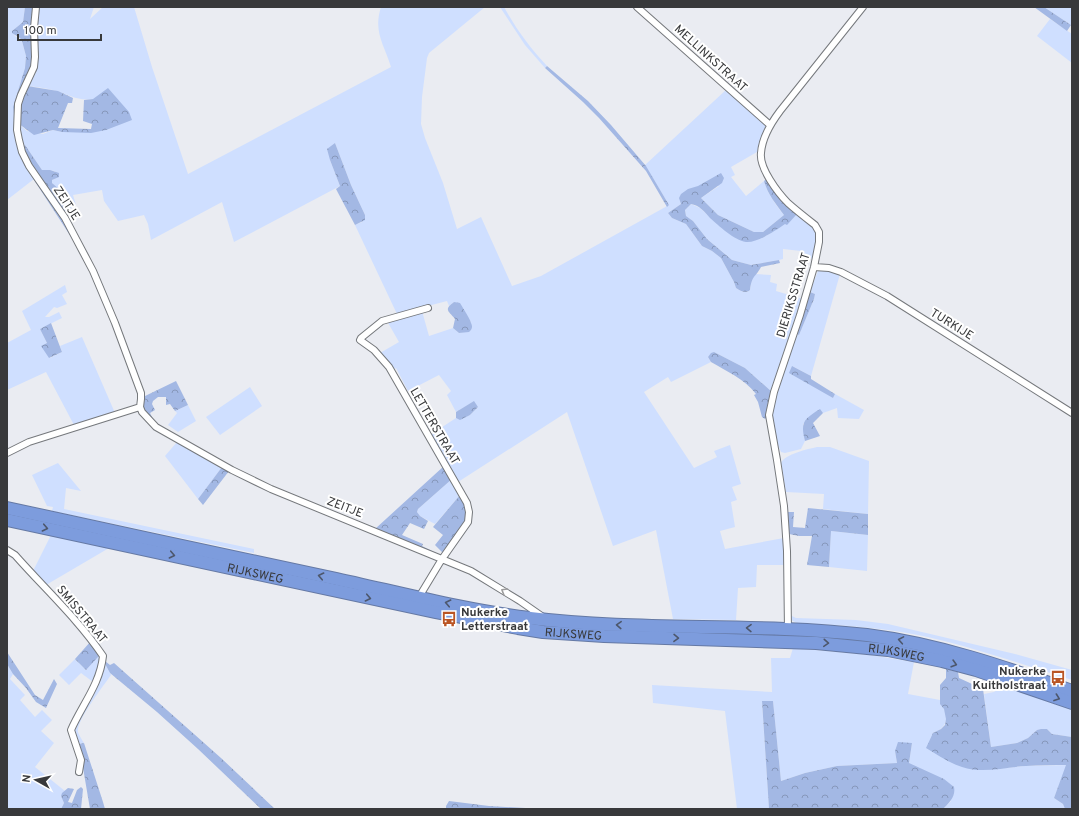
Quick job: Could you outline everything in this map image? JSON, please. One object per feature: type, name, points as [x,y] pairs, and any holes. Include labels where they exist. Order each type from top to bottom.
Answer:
[{"type":"highway","name":"RIJKSWEG","points":[[7,508],[489,612],[548,620],[787,635],[916,655],[976,670],[1072,703]]},
{"type":"highway","name":"RIJKSWEG","points":[[7,520],[443,614],[518,628],[604,636],[866,635],[925,645],[985,661],[1072,691]]},
{"type":"street","name":"ZEITJE","points":[[36,7],[34,28],[34,67],[18,104],[17,130],[22,152],[29,166],[65,218],[92,271],[115,323],[141,393],[140,407],[146,417],[160,429],[252,480],[471,571],[520,600],[548,620]]},
{"type":"street","name":"MELLINKSTRAAT","points":[[637,7],[770,125]]},
{"type":"street","name":"DIERIKSSTRAAT","points":[[787,635],[787,551],[784,506],[778,460],[769,415],[774,392],[800,315],[814,267],[819,242],[817,228],[788,203],[769,177],[761,159],[763,144],[770,125],[862,7]]},
{"type":"street","name":"TURKIJE","points":[[814,267],[830,268],[841,272],[887,296],[1072,413]]},
{"type":"street","name":"LETTERSTRAAT","points":[[419,597],[442,559],[468,522],[469,512],[467,502],[389,367],[374,350],[360,340],[382,321],[428,308]]},
{"type":"street","points":[[7,453],[29,442],[140,407]]},
{"type":"street","name":"SMISSTRAAT","points":[[7,550],[15,555],[56,600],[92,641],[103,656],[102,664],[95,684],[71,730],[81,760],[79,772]]},
{"type":"shaded area","points":[[7,7],[25,7],[23,22],[12,31],[15,36],[22,41],[26,56],[25,68],[13,107],[23,162],[34,179],[7,200]]},
{"type":"shaded area","points":[[40,7],[94,7],[90,19],[103,7],[134,7],[152,67],[188,174],[391,67],[380,38],[378,24],[381,7],[485,7],[429,53],[422,97],[421,124],[443,183],[457,229],[481,217],[512,286],[541,276],[669,205],[645,165],[727,89],[766,125],[757,152],[731,167],[735,175],[731,177],[746,196],[764,181],[775,204],[784,215],[763,232],[754,232],[718,215],[701,198],[719,186],[702,186],[689,190],[680,198],[681,204],[668,213],[672,218],[686,224],[702,246],[721,258],[736,288],[746,292],[750,290],[752,277],[755,274],[771,275],[770,282],[777,284],[776,291],[803,299],[772,392],[745,368],[714,352],[708,357],[711,362],[671,382],[668,377],[644,392],[694,468],[717,457],[714,451],[730,445],[741,484],[732,487],[737,500],[731,502],[735,527],[720,531],[725,549],[784,538],[785,565],[757,565],[756,587],[738,588],[736,620],[673,619],[656,530],[613,546],[567,412],[458,482],[430,435],[456,418],[460,419],[470,415],[478,407],[473,402],[456,412],[447,395],[451,391],[439,375],[408,391],[396,368],[393,370],[380,353],[399,342],[387,321],[422,311],[429,336],[453,328],[459,333],[471,330],[471,322],[454,302],[449,306],[447,301],[397,314],[355,225],[362,222],[365,215],[351,185],[335,143],[330,160],[340,186],[234,242],[222,202],[151,240],[148,224],[144,215],[118,221],[104,201],[102,190],[73,195],[76,205],[65,211],[59,190],[52,183],[52,180],[56,178],[55,171],[42,170],[25,145],[22,147],[19,124],[27,131],[43,134],[53,130],[62,132],[106,130],[93,99],[78,98],[52,90],[27,86],[37,71],[38,61],[36,39]]},
{"type":"shaded area","points":[[500,7],[504,7],[513,23],[547,66],[545,68],[525,45]]},
{"type":"shaded area","points":[[1044,7],[1072,7],[1071,25]]},
{"type":"shaded area","points":[[1050,19],[1072,34],[1072,63],[1037,36]]},
{"type":"shaded area","points":[[691,204],[700,208],[734,237],[766,236],[785,223],[787,224],[797,214],[810,224],[816,233],[814,259],[801,256],[801,251],[783,249],[783,259],[779,260],[751,265],[732,260],[707,239],[693,221],[686,216],[685,210]]},
{"type":"shaded area","points":[[818,271],[833,271],[840,274],[811,376],[792,366],[833,398],[835,394],[864,410],[859,419],[838,418],[837,408],[823,413],[820,410],[803,424],[805,441],[801,449],[785,453],[781,452],[778,445],[771,413],[797,334],[799,335],[814,299],[815,294],[810,292]]},
{"type":"shaded area","points":[[65,285],[67,292],[62,295],[67,304],[57,308],[54,307],[45,317],[49,317],[59,312],[62,318],[40,329],[47,343],[42,346],[50,358],[62,352],[60,346],[82,337],[115,413],[74,425],[46,372],[7,390],[7,343],[31,330],[22,311]]},
{"type":"shaded area","points":[[250,387],[262,406],[220,435],[206,417]]},
{"type":"shaded area","points":[[188,405],[196,421],[178,432],[168,425],[177,413],[175,411]]},
{"type":"shaded area","points":[[177,442],[222,467],[198,499],[165,456]]},
{"type":"shaded area","points":[[817,447],[830,447],[869,461],[868,514],[823,509],[824,494],[786,492],[781,463],[783,460],[792,455]]},
{"type":"shaded area","points":[[58,463],[81,491],[66,488],[64,509],[254,549],[254,553],[52,511],[53,507],[47,506],[32,475]]},
{"type":"shaded area","points":[[452,479],[460,495],[435,524],[420,516],[417,512],[418,509]]},
{"type":"shaded area","points":[[831,531],[868,535],[867,571],[829,567]]},
{"type":"shaded area","points":[[51,535],[109,548],[46,585],[33,571]]},
{"type":"shaded area","points":[[790,615],[796,618],[856,620],[888,624],[1015,654],[1072,670],[1072,680],[937,639],[873,628],[797,623],[791,620]]},
{"type":"shaded area","points":[[793,648],[870,655],[914,662],[908,694],[940,700],[946,713],[945,724],[933,733],[994,769],[1025,766],[1067,765],[1054,798],[1063,804],[1065,809],[943,809],[951,801],[909,763],[912,743],[895,751],[897,763],[837,766],[805,773],[781,781],[773,701],[762,702],[769,809],[737,809],[725,711],[653,703],[652,685],[772,692],[771,658],[790,658]]},
{"type":"shaded area","points":[[99,656],[99,665],[93,682],[81,673],[69,685],[59,675],[75,659],[86,670]]},
{"type":"shaded area","points":[[104,662],[111,675],[81,720],[78,732],[84,743],[79,744],[74,728]]},
{"type":"shaded area","points":[[7,664],[13,674],[10,679],[25,695],[20,700],[35,717],[42,710],[52,720],[41,731],[54,743],[35,767],[65,791],[61,796],[64,803],[61,809],[7,809]]},
{"type":"shaded area","points":[[1002,687],[1011,688],[1072,710],[1072,737],[1052,734],[1047,729],[1037,730],[1028,738],[1017,743],[991,747],[984,694],[994,692]]},
{"type":"green space","points":[[25,7],[40,7],[36,39],[38,61],[37,71],[33,74],[27,86],[58,91],[73,98],[72,103],[68,103],[58,128],[91,129],[92,124],[83,121],[84,100],[93,99],[108,88],[129,112],[132,120],[106,130],[91,133],[62,132],[53,130],[34,135],[15,121],[13,107],[25,68],[26,56],[22,41],[12,33],[12,31],[23,22]]},
{"type":"green space","points":[[1034,7],[1044,7],[1071,25],[1067,31]]},
{"type":"green space","points":[[547,66],[588,101],[646,166],[669,205],[667,207],[646,171],[599,118],[545,68]]},
{"type":"green space","points":[[335,143],[351,185],[365,215],[365,220],[355,225],[336,189],[340,186],[327,149]]},
{"type":"green space","points":[[25,145],[42,170],[50,170],[59,173],[59,177],[52,180],[52,183],[59,189],[65,211],[61,214],[73,240],[23,163],[19,150]]},
{"type":"green space","points":[[721,173],[724,178],[722,183],[701,198],[718,215],[754,232],[763,232],[784,215],[768,191],[764,181],[767,178],[797,214],[787,225],[785,224],[772,233],[761,238],[751,242],[746,242],[737,239],[727,232],[697,206],[691,204],[685,210],[686,216],[693,221],[707,239],[732,260],[751,265],[779,260],[780,263],[761,267],[753,279],[750,290],[746,292],[736,288],[721,258],[702,246],[686,224],[672,218],[668,213],[681,204],[679,198],[681,194]]},
{"type":"green space","points":[[810,292],[815,294],[814,299],[799,335],[797,334]]},
{"type":"green space","points":[[454,302],[460,303],[472,324],[469,332],[459,333],[453,328],[455,319],[448,309]]},
{"type":"green space","points":[[51,323],[62,352],[49,358],[41,346],[47,343],[40,329]]},
{"type":"green space","points":[[714,352],[745,368],[772,392],[765,419],[762,417],[758,402],[754,395],[756,394],[752,389],[735,376],[711,362],[708,357]]},
{"type":"green space","points":[[792,366],[811,376],[811,379],[835,394],[833,398],[789,373]]},
{"type":"green space","points":[[176,381],[188,405],[175,411],[170,404],[166,405],[166,397],[158,397],[152,404],[155,410],[150,413],[153,419],[142,410],[143,397]]},
{"type":"green space","points":[[474,401],[478,407],[470,415],[460,420],[456,418],[456,412]]},
{"type":"green space","points":[[820,409],[823,413],[813,423],[820,436],[805,441],[803,425],[810,416]]},
{"type":"green space","points":[[444,466],[452,479],[418,509],[417,512],[428,521],[424,529],[410,523],[402,535],[423,544],[422,546],[440,555],[439,556],[375,529]]},
{"type":"green space","points":[[222,467],[229,471],[203,505],[198,499]]},
{"type":"green space","points":[[460,495],[465,504],[467,520],[444,554],[435,545],[443,535],[433,527]]},
{"type":"green space","points":[[808,508],[868,514],[868,535],[831,531],[829,567],[807,565],[812,536],[789,534],[788,512],[794,512],[793,527],[805,528]]},
{"type":"green space","points":[[91,641],[99,656],[86,670],[75,659]]},
{"type":"green space","points":[[7,652],[35,695],[43,700],[54,679],[57,684],[46,708],[36,702],[13,674],[7,664]]},
{"type":"green space","points":[[105,661],[110,665],[114,663],[221,758],[275,809],[261,809],[157,712],[110,673],[104,662]]},
{"type":"green space","points":[[946,669],[958,672],[959,678],[983,689],[991,747],[1017,743],[1028,738],[1037,730],[1041,729],[1047,729],[1052,734],[1072,737],[1072,809],[1065,809],[1063,804],[1054,798],[1066,765],[978,770],[962,767],[944,759],[926,748],[933,733],[945,725],[946,719],[944,709],[940,704],[940,685],[946,678]]},
{"type":"green space","points":[[762,701],[773,701],[781,781],[805,773],[837,766],[897,763],[895,751],[898,742],[912,743],[909,763],[944,779],[954,787],[954,793],[950,802],[943,809],[769,809]]},
{"type":"green space","points":[[84,743],[105,809],[90,809],[79,744]]},
{"type":"green space","points":[[81,787],[83,789],[81,809],[61,809],[64,803],[61,796],[62,793],[68,788],[74,789],[68,802],[72,803],[77,790]]},
{"type":"green space","points":[[449,801],[489,806],[543,809],[446,809]]},
{"type":"place","name":"Nukerke Letterstraat","points":[[449,619]]},
{"type":"place","name":"Nukerke Kuitholstraat","points":[[1058,678]]}]
